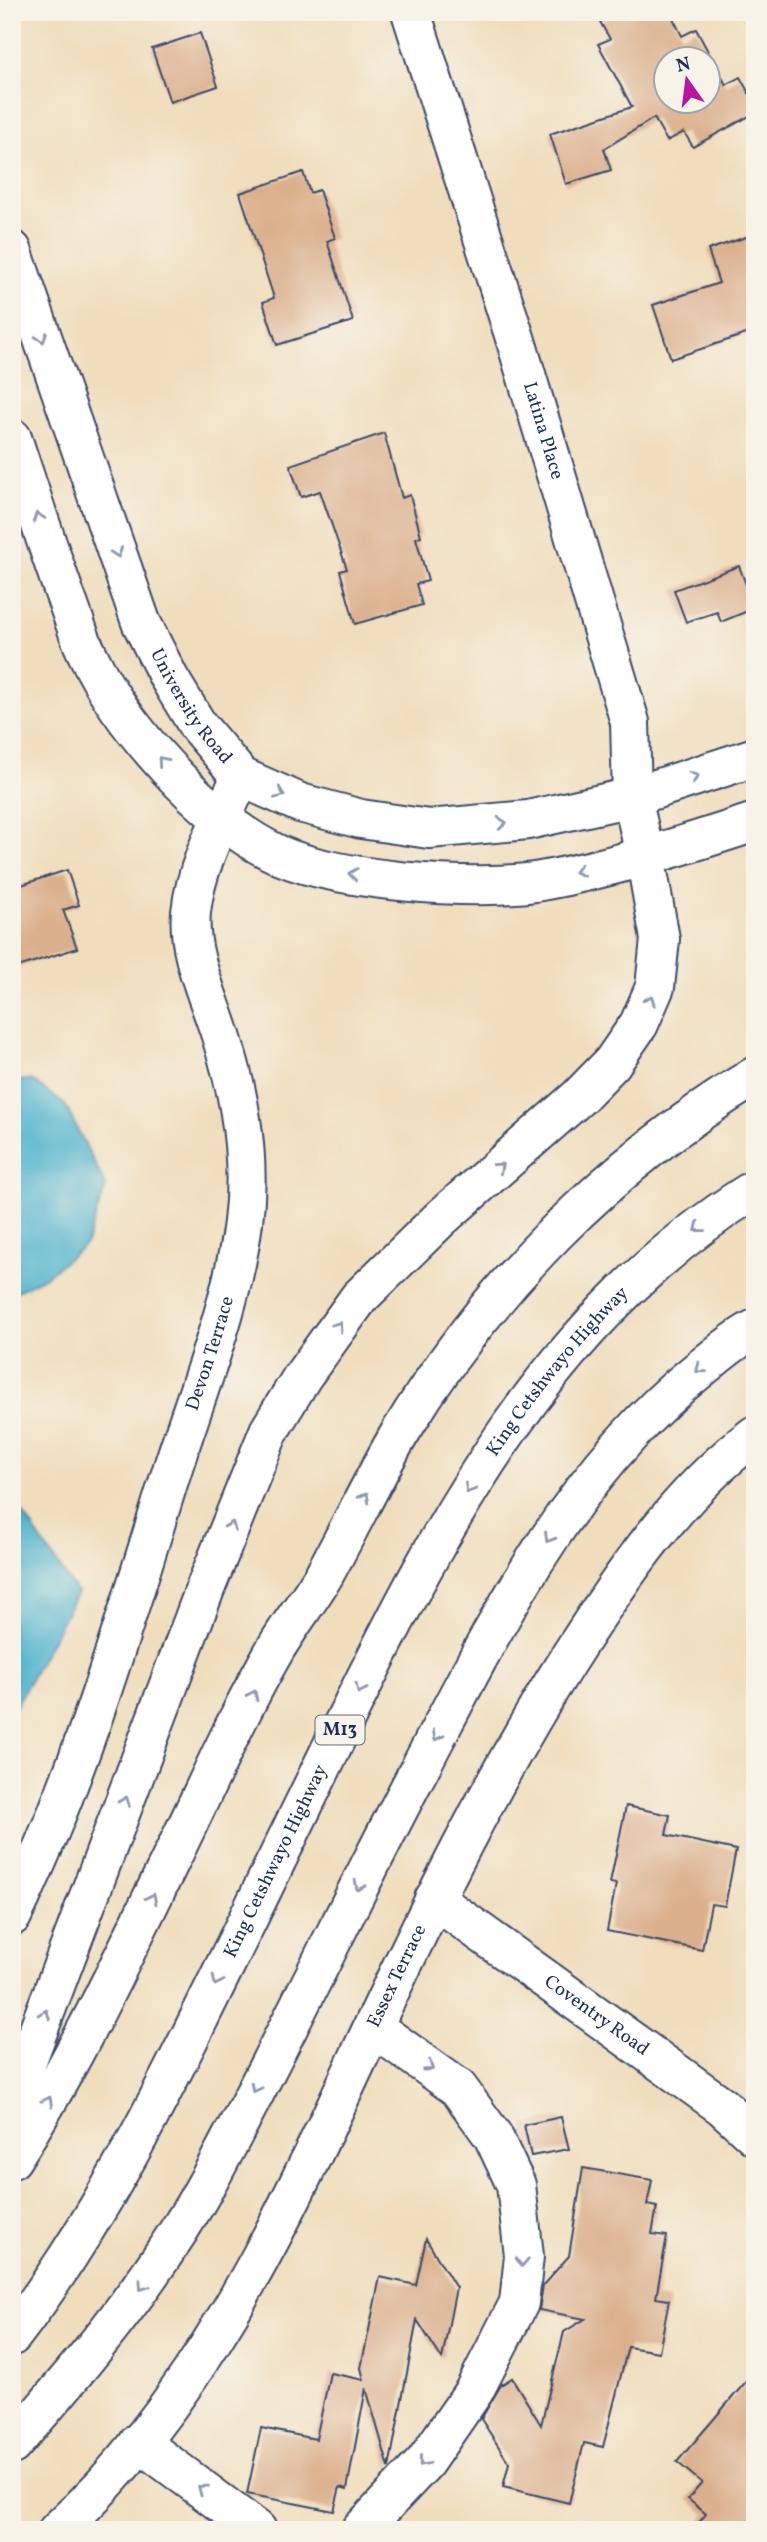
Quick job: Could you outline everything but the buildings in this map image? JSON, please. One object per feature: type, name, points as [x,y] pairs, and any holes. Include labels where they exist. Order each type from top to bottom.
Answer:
[{"type":"main road","name":"Latina Place","points":[[12,2101],[200,1602],[269,1432],[302,1377],[359,1298],[441,1218],[579,1097],[612,1063],[639,1024],[655,987],[660,939],[632,797],[630,722],[516,341],[411,12]]},
{"type":"main road","name":"University Road","points":[[12,250],[141,622],[169,678],[198,726],[241,777],[300,803],[361,819],[429,829],[528,820],[632,797],[755,757]]},
{"type":"main road","points":[[12,438],[88,656],[120,712],[170,769],[222,818],[271,852],[329,871],[453,884],[540,881],[685,845],[755,822]]},
{"type":"main road","name":"Devon Terrace","points":[[12,1916],[47,1842],[90,1731],[226,1299],[243,1223],[246,1156],[242,1109],[203,985],[194,949],[191,914],[199,871],[241,777]]},
{"type":"main road","points":[[685,845],[755,849]]},
{"type":"main road","points":[[12,2159],[42,2113],[108,1989],[276,1648],[323,1576],[373,1480],[476,1320],[529,1259],[587,1202],[663,1137],[755,1076]]},
{"type":"main road","name":"King Cetshwayo Highway","points":[[12,2336],[60,2273],[153,2112],[379,1650],[495,1445],[553,1368],[619,1295],[700,1226],[755,1189]]},
{"type":"main road","points":[[12,2445],[76,2372],[142,2288],[209,2180],[472,1669],[560,1521],[611,1454],[672,1391],[755,1329]]},
{"type":"main road","name":"Essex Terrace","points":[[58,2530],[85,2506],[163,2413],[228,2317],[285,2215],[434,1899],[529,1722],[619,1579],[718,1464],[755,1436]]},
{"type":"main road","name":"Coventry Road","points":[[434,1899],[722,2106],[755,2136]]},
{"type":"main road","points":[[361,2530],[425,2462],[474,2391],[519,2303],[524,2256],[516,2185],[493,2136],[458,2088],[373,2027]]},
{"type":"main road","points":[[139,2442],[257,2530]]},
{"type":"water","points":[[31,1080],[65,1105],[106,1186],[86,1244],[46,1276],[12,1294],[12,1081]]},
{"type":"water","points":[[12,1497],[77,1593],[12,1713]]}]
